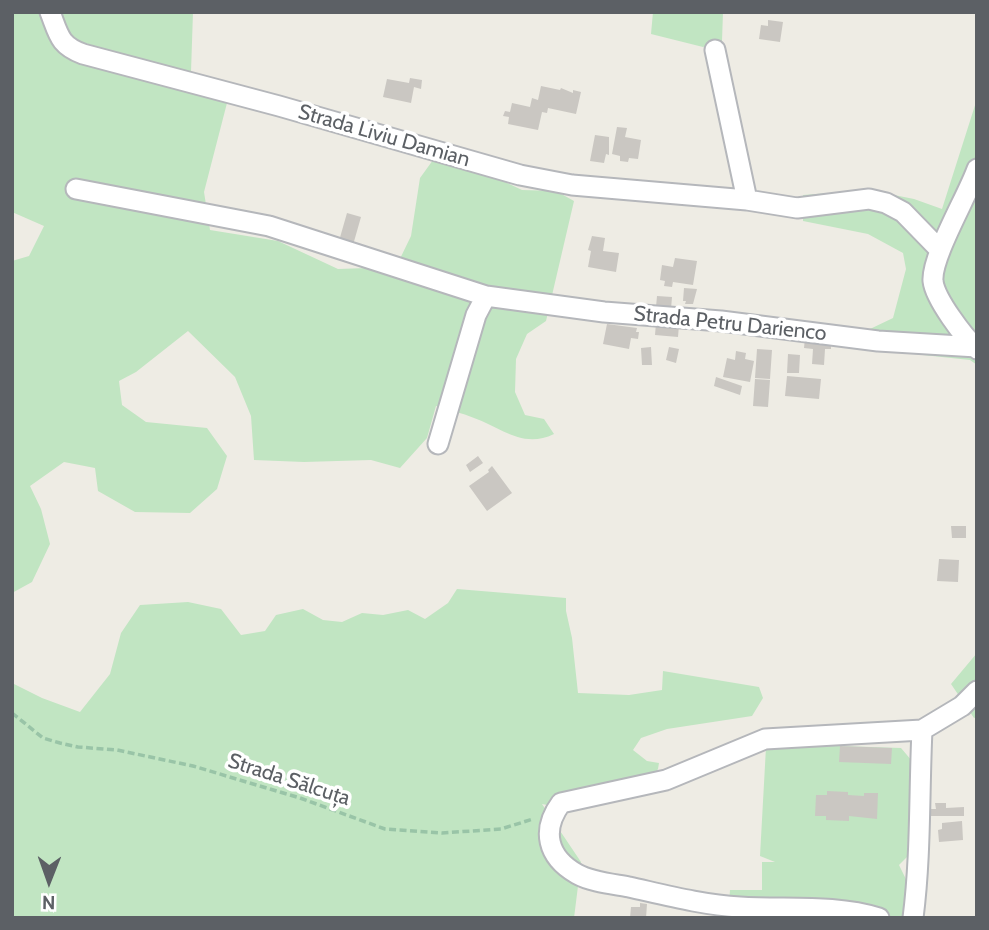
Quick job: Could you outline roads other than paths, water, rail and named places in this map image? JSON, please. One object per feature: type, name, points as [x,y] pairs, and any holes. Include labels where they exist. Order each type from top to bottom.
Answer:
[{"type":"street","name":"Strada Liviu Damian","points":[[50,12],[62,42],[68,49],[520,175],[572,185],[747,200],[797,208],[869,199],[886,203],[903,212],[940,250]]},
{"type":"street","points":[[715,50],[747,200]]},
{"type":"street","points":[[976,348],[948,316],[933,281],[940,250],[977,169]]},
{"type":"street","name":"Strada Petru Darienco","points":[[76,189],[269,226],[486,296],[604,312],[720,321],[878,341],[976,348]]},
{"type":"street","points":[[438,443],[476,315],[486,296]]},
{"type":"street","points":[[879,918],[818,908],[737,907],[657,894],[579,876],[562,863],[552,849],[549,834],[551,817],[561,803],[667,780],[765,739],[922,730],[962,706],[977,691]]},
{"type":"street","points":[[913,918],[918,879],[922,730]]}]
